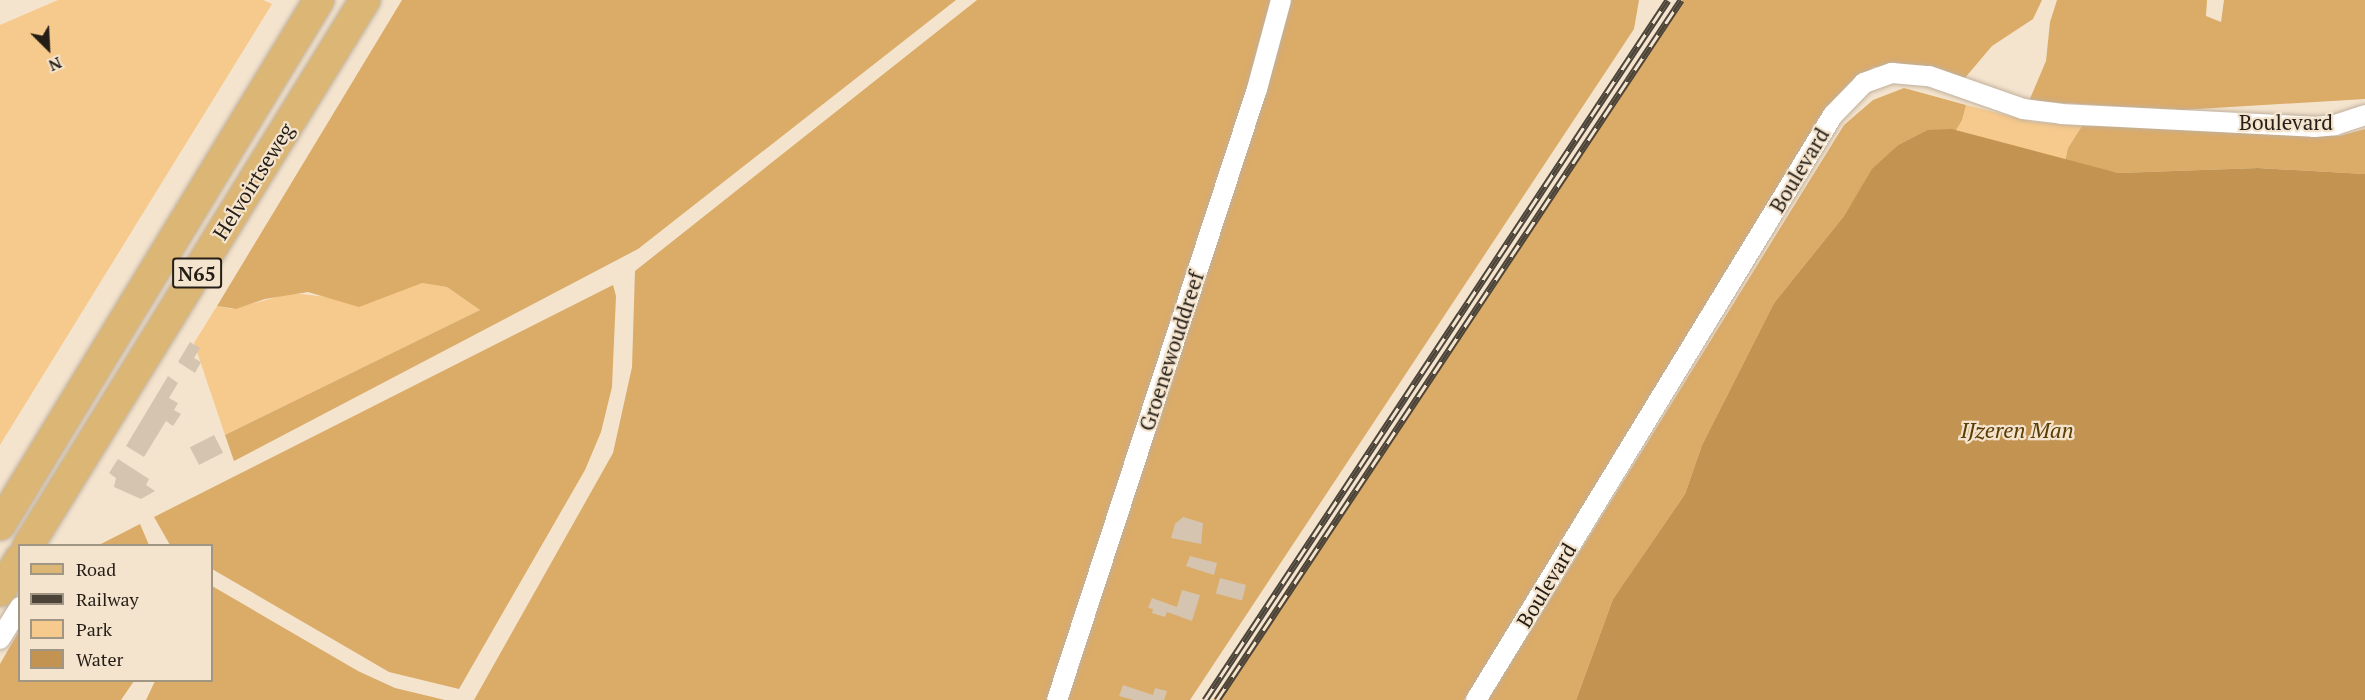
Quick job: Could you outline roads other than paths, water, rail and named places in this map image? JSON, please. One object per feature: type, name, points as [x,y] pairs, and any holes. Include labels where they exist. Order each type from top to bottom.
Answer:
[{"type":"main road","name":"Helvoirtseweg","points":[[0,525],[319,0]]},
{"type":"main road","name":"Helvoirtseweg","points":[[29,544],[365,0]]},
{"type":"main road","points":[[0,591],[18,562]]},
{"type":"street","name":"Groenewouddreef","points":[[1057,700],[1257,89],[1281,0]]},
{"type":"street","name":"Boulevard","points":[[1476,700],[1833,115],[1864,82],[1892,73],[1929,76],[2023,109],[2061,114],[2314,127],[2335,125],[2365,115]]},
{"type":"street","points":[[0,639],[18,610]]},
{"type":"water","name":"IJzeren Man","points":[[1952,129],[2118,173],[2258,168],[2365,174],[2365,700],[1576,700],[1613,599],[1685,494],[1702,445],[1774,303],[1844,216],[1872,169],[1898,145],[1927,130]]},
{"type":"railway","points":[[1205,700],[1668,0]]},
{"type":"railway","points":[[1217,700],[1681,0]]}]
